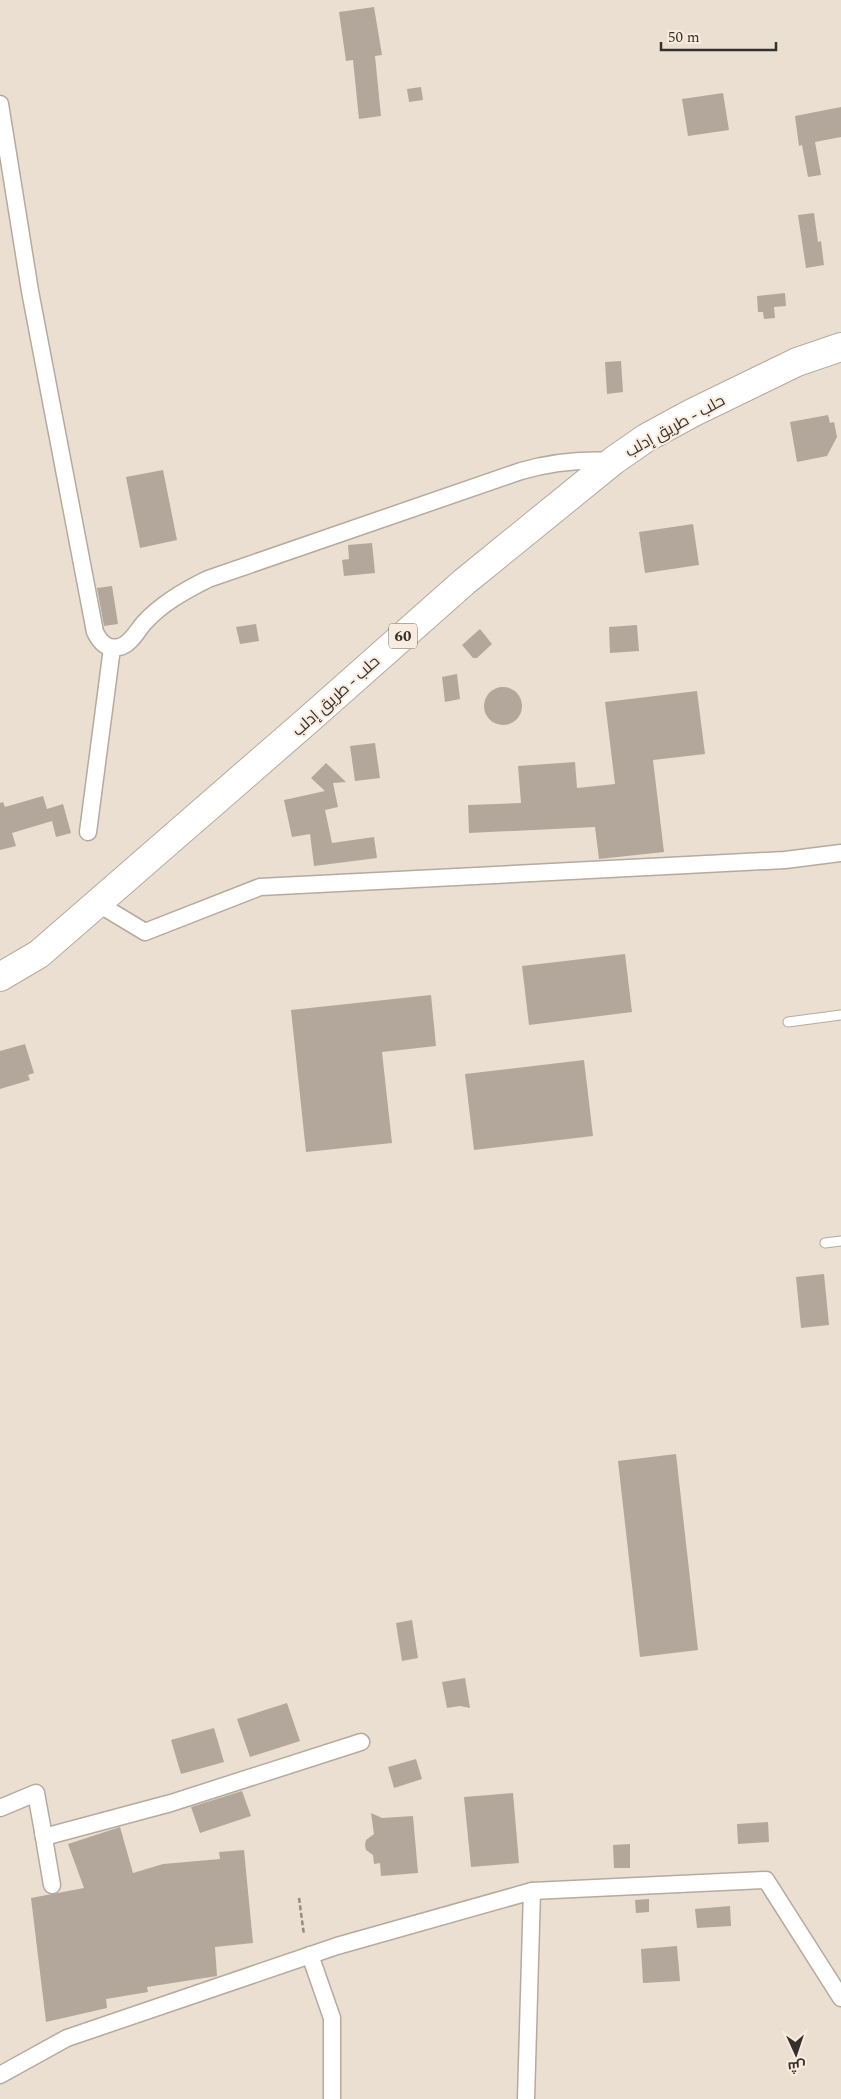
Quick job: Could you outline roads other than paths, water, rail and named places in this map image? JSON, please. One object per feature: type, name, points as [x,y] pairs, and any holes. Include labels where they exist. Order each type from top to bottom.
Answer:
[{"type":"highway","name":"حلب - طريق إدلب","points":[[0,977],[39,954],[464,582],[613,462],[646,438],[692,414],[797,362],[841,347]]},
{"type":"street","points":[[0,104],[30,291],[95,632],[105,645],[112,648],[121,647],[128,643],[159,609],[182,593],[208,579],[539,466],[576,460],[613,462]]},
{"type":"street","points":[[88,832],[112,648]]},
{"type":"street","points":[[98,903],[145,932],[260,887],[785,860],[841,853]]},
{"type":"street","points":[[0,1808],[36,1793],[44,1837],[171,1803],[361,1742]]},
{"type":"street","points":[[44,1832],[52,1885]]},
{"type":"street","points":[[0,2075],[67,2038],[310,1955],[532,1892],[766,1880],[841,1998]]},
{"type":"street","points":[[526,2099],[532,1892]]},
{"type":"street","points":[[310,1955],[332,2018],[332,2099]]},
{"type":"lane","points":[[788,1022],[841,1015]]},
{"type":"lane","points":[[825,1243],[841,1241]]}]
